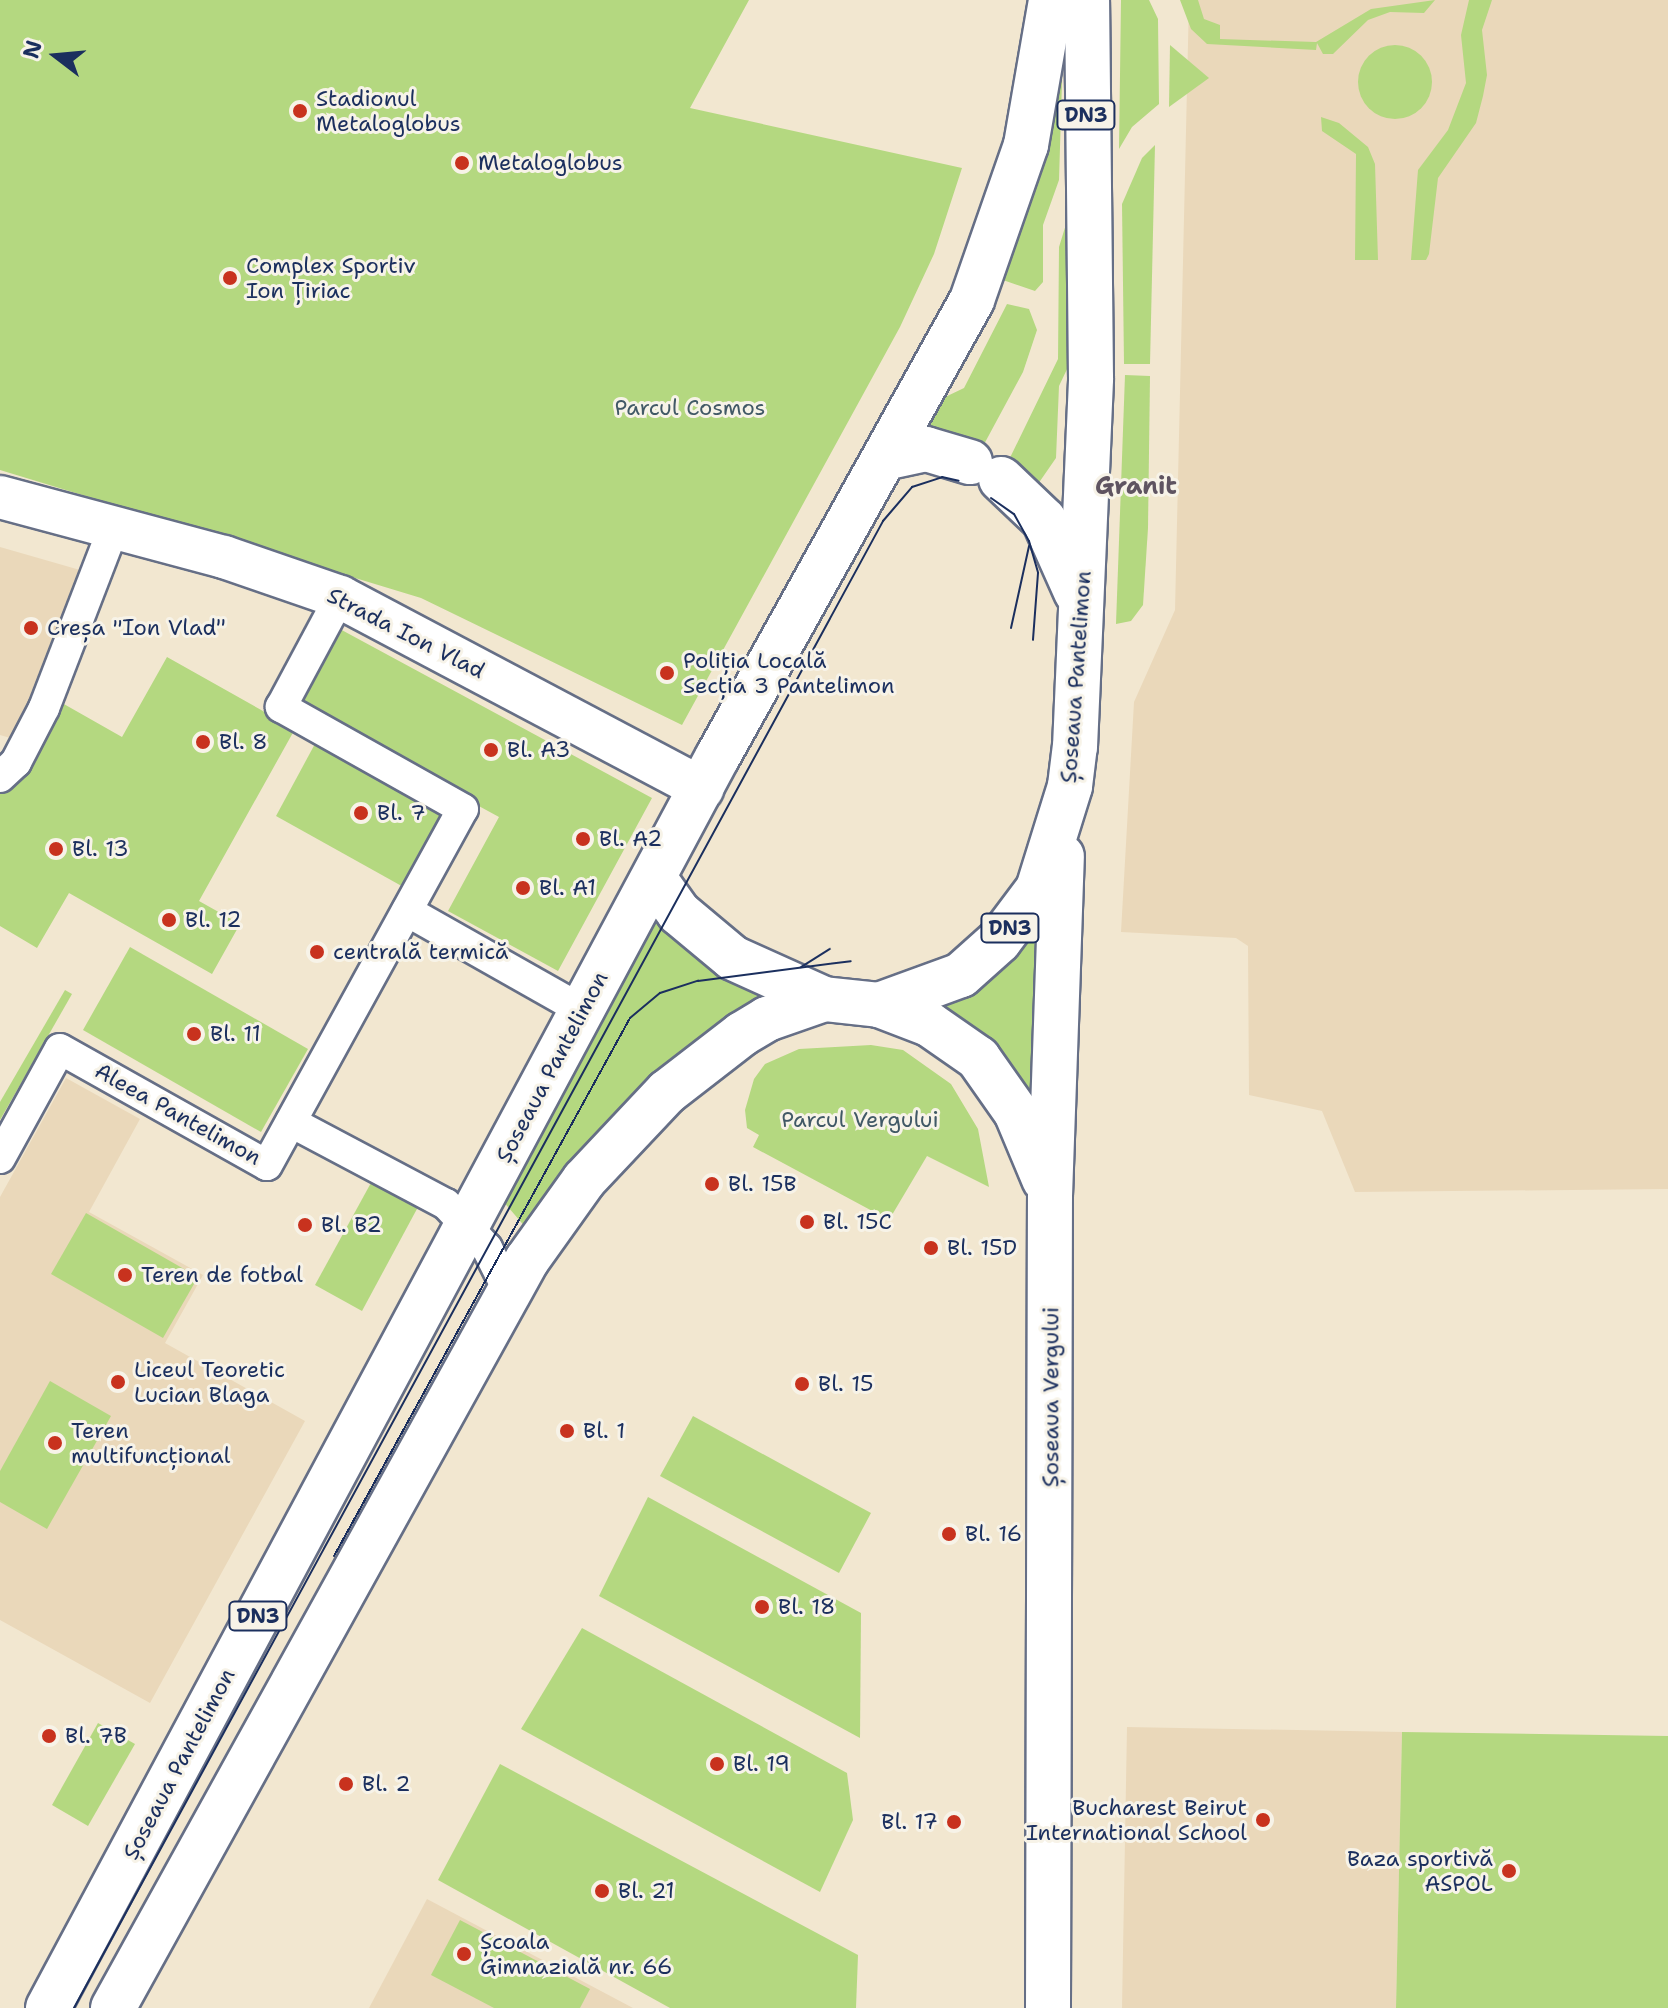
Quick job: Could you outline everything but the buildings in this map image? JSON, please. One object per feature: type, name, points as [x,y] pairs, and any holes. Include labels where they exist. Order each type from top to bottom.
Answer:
[{"type":"main road","name":"Șoseaua Pantelimon","points":[[48,2008],[582,1010],[889,457],[972,300],[1011,195],[1038,91],[1051,0]]},
{"type":"main road","name":"Șoseaua Pantelimon","points":[[113,2008],[509,1292],[564,1205],[667,1092],[742,1034],[767,1019],[824,999],[879,1005],[961,975],[1021,916],[1053,850],[1070,786],[1082,610],[1091,378],[1087,0]]},
{"type":"main road","points":[[889,457],[926,449],[986,471],[1027,499],[1049,528],[1082,610]]},
{"type":"main road","name":"Șoseaua Vergului","points":[[1048,2008],[1050,1196],[1057,923],[1070,786]]},
{"type":"main road","points":[[654,878],[679,913],[733,958],[824,999]]},
{"type":"main road","points":[[879,1005],[929,1024],[978,1058],[1016,1112],[1050,1196]]},
{"type":"street","name":"Strada Ion Vlad","points":[[0,497],[114,527],[340,597],[702,789]]},
{"type":"street","points":[[0,777],[16,762],[44,708],[114,527]]},
{"type":"street","points":[[340,597],[281,707],[463,809],[291,1122],[446,1204],[468,1224],[496,1262],[509,1292]]},
{"type":"street","points":[[407,911],[582,1010]]},
{"type":"street","name":"Aleea Pantelimon","points":[[0,1158],[60,1049],[267,1165],[291,1122]]},
{"type":"shaded area","points":[[1189,0],[1668,0],[1668,1189],[1355,1192],[1322,1111],[1249,1095],[1248,946],[1236,938],[1121,932],[1134,702],[1175,610]]},
{"type":"shaded area","name":"Creșa \"Ion Vlad\"","points":[[0,547],[80,570],[43,687],[14,739],[0,735]]},
{"type":"shaded area","name":"Liceul Teoretic Lucian Blaga","points":[[66,1078],[140,1119],[89,1212],[203,1275],[165,1343],[305,1421],[150,1703],[0,1620],[0,1197]]},
{"type":"shaded area","name":"Bucharest Beirut International School","points":[[1127,1727],[1402,1732],[1396,2008],[1122,2008]]},
{"type":"shaded area","name":"Școala Gimnazială nr. 66","points":[[427,1899],[633,2008],[369,2008]]},
{"type":"green space","name":"Parcul Cosmos","points":[[0,0],[749,0],[690,108],[962,168],[934,254],[900,327],[682,725],[421,598],[0,470]]},
{"type":"green space","points":[[1121,0],[1149,0],[1158,19],[1159,104],[1132,127],[1119,149]]},
{"type":"green space","points":[[1180,0],[1198,0],[1204,19],[1220,25],[1220,39],[1316,42],[1371,9],[1435,0],[1424,13],[1390,12],[1368,20],[1333,54],[1323,54],[1317,43],[1316,50],[1207,44],[1191,29]]},
{"type":"green space","points":[[1469,0],[1492,0],[1482,30],[1487,75],[1483,96],[1476,123],[1438,178],[1429,254],[1426,260],[1411,260],[1418,170],[1448,130],[1466,83],[1461,35]]},
{"type":"green space","points":[[1170,45],[1209,78],[1169,107]]},
{"type":"green space","points":[[1395,45],[1409,48],[1421,56],[1429,68],[1432,82],[1429,96],[1421,108],[1409,116],[1395,119],[1381,116],[1369,108],[1361,96],[1358,82],[1361,68],[1369,56],[1381,48]]},
{"type":"green space","points":[[1063,49],[1059,180],[1043,225],[1043,282],[1035,291],[1000,279]]},
{"type":"green space","points":[[1321,117],[1339,123],[1368,147],[1375,164],[1378,260],[1355,260],[1356,154],[1322,131]]},
{"type":"green space","points":[[1155,145],[1150,364],[1124,364],[1122,204],[1142,158]]},
{"type":"green space","points":[[1067,221],[1069,365],[1059,386],[1056,458],[1038,484],[1005,468],[1058,359],[1059,247]]},
{"type":"green space","points":[[1007,304],[1029,309],[1037,330],[1023,372],[982,448],[925,431],[941,399],[964,388]]},
{"type":"green space","points":[[1125,375],[1150,376],[1148,528],[1143,605],[1131,621],[1116,624]]},
{"type":"green space","points":[[338,628],[652,798],[558,971],[448,911],[499,817],[295,706]]},
{"type":"green space","points":[[167,657],[295,729],[199,901],[240,924],[212,974],[69,893],[37,948],[0,926],[0,788],[55,699],[122,737]]},
{"type":"green space","points":[[316,742],[447,815],[407,889],[276,816]]},
{"type":"green space","points":[[647,906],[693,956],[775,1001],[527,1229],[502,1200]]},
{"type":"green space","points":[[1037,930],[1032,1099],[934,1007],[980,985]]},
{"type":"green space","points":[[130,947],[308,1049],[261,1132],[83,1030]]},
{"type":"green space","points":[[65,990],[72,994],[0,1120],[0,1102]]},
{"type":"green space","name":"Parcul Vergului","points":[[871,1045],[903,1050],[951,1084],[978,1129],[989,1187],[927,1156],[889,1220],[753,1147],[759,1135],[747,1128],[745,1110],[754,1079],[765,1064],[799,1049]]},
{"type":"green space","points":[[372,1181],[418,1207],[362,1311],[315,1285]]},
{"type":"green space","name":"Teren de fotbal","points":[[86,1213],[198,1277],[163,1338],[51,1274]]},
{"type":"green space","name":"Teren multifuncțional","points":[[50,1381],[111,1416],[47,1529],[0,1502],[0,1471]]},
{"type":"green space","points":[[693,1416],[871,1513],[839,1573],[660,1476]]},
{"type":"green space","points":[[648,1497],[861,1613],[860,1738],[599,1596]]},
{"type":"green space","points":[[582,1628],[847,1773],[853,1820],[820,1892],[521,1729]]},
{"type":"green space","points":[[98,1723],[135,1744],[88,1826],[52,1805]]},
{"type":"green space","name":"Baza sportivă ASPOL","points":[[1402,1732],[1668,1736],[1668,2008],[1396,2008]]},
{"type":"green space","points":[[500,1764],[858,1955],[856,2008],[670,2008],[438,1880]]},
{"type":"green space","points":[[460,1920],[590,1989],[580,2008],[494,2008],[431,1975]]},
{"type":"tram line","points":[[74,2008],[883,521],[912,487],[942,477],[959,481]]},
{"type":"tram line","points":[[991,498],[1014,514],[1029,541],[1038,573],[1033,640]]},
{"type":"tram line","points":[[1011,628],[1029,546]]},
{"type":"tram line","points":[[801,967],[830,949]]},
{"type":"tram line","points":[[334,1556],[630,1018],[660,993],[698,981],[851,961]]},
{"type":"place","name":"Stadionul Metaloglobus","points":[[300,111]]},
{"type":"place","name":"Metaloglobus","points":[[462,163]]},
{"type":"place","name":"Complex Sportiv Ion Țiriac","points":[[230,278]]},
{"type":"place","name":"Creșa \"Ion Vlad\"","points":[[31,628]]},
{"type":"place","name":"Poliția Locală Secția 3 Pantelimon","points":[[667,673]]},
{"type":"place","name":"Bl. 8","points":[[203,742]]},
{"type":"place","name":"Bl. A3","points":[[491,750]]},
{"type":"place","name":"Bl. 7","points":[[361,813]]},
{"type":"place","name":"Bl. A2","points":[[583,839]]},
{"type":"place","name":"Bl. 13","points":[[56,849]]},
{"type":"place","name":"Bl. A1","points":[[523,888]]},
{"type":"place","name":"Bl. 12","points":[[169,920]]},
{"type":"place","name":"centrală termică","points":[[317,952]]},
{"type":"place","name":"Bl. 11","points":[[194,1034]]},
{"type":"place","name":"Bl. 15B","points":[[712,1184]]},
{"type":"place","name":"Bl. 15C","points":[[807,1222]]},
{"type":"place","name":"Bl. B2","points":[[305,1225]]},
{"type":"place","name":"Bl. 15D","points":[[931,1248]]},
{"type":"place","name":"Teren de fotbal","points":[[125,1275]]},
{"type":"place","name":"Liceul Teoretic Lucian Blaga","points":[[118,1382]]},
{"type":"place","name":"Bl. 15","points":[[802,1384]]},
{"type":"place","name":"Bl. 1","points":[[567,1431]]},
{"type":"place","name":"Teren multifuncțional","points":[[55,1443]]},
{"type":"place","name":"Bl. 16","points":[[949,1534]]},
{"type":"place","name":"Bl. 18","points":[[762,1607]]},
{"type":"place","name":"Bl. 7B","points":[[49,1736]]},
{"type":"place","name":"Bl. 19","points":[[717,1764]]},
{"type":"place","name":"Bl. 2","points":[[346,1784]]},
{"type":"place","name":"Bucharest Beirut International School","points":[[1263,1820]]},
{"type":"place","name":"Bl. 17","points":[[954,1822]]},
{"type":"place","name":"Baza sportivă ASPOL","points":[[1509,1871]]},
{"type":"place","name":"Bl. 21","points":[[602,1891]]},
{"type":"place","name":"Școala Gimnazială nr. 66","points":[[464,1954]]},
{"type":"district","name":"Granit","points":[[1136,487]]}]
